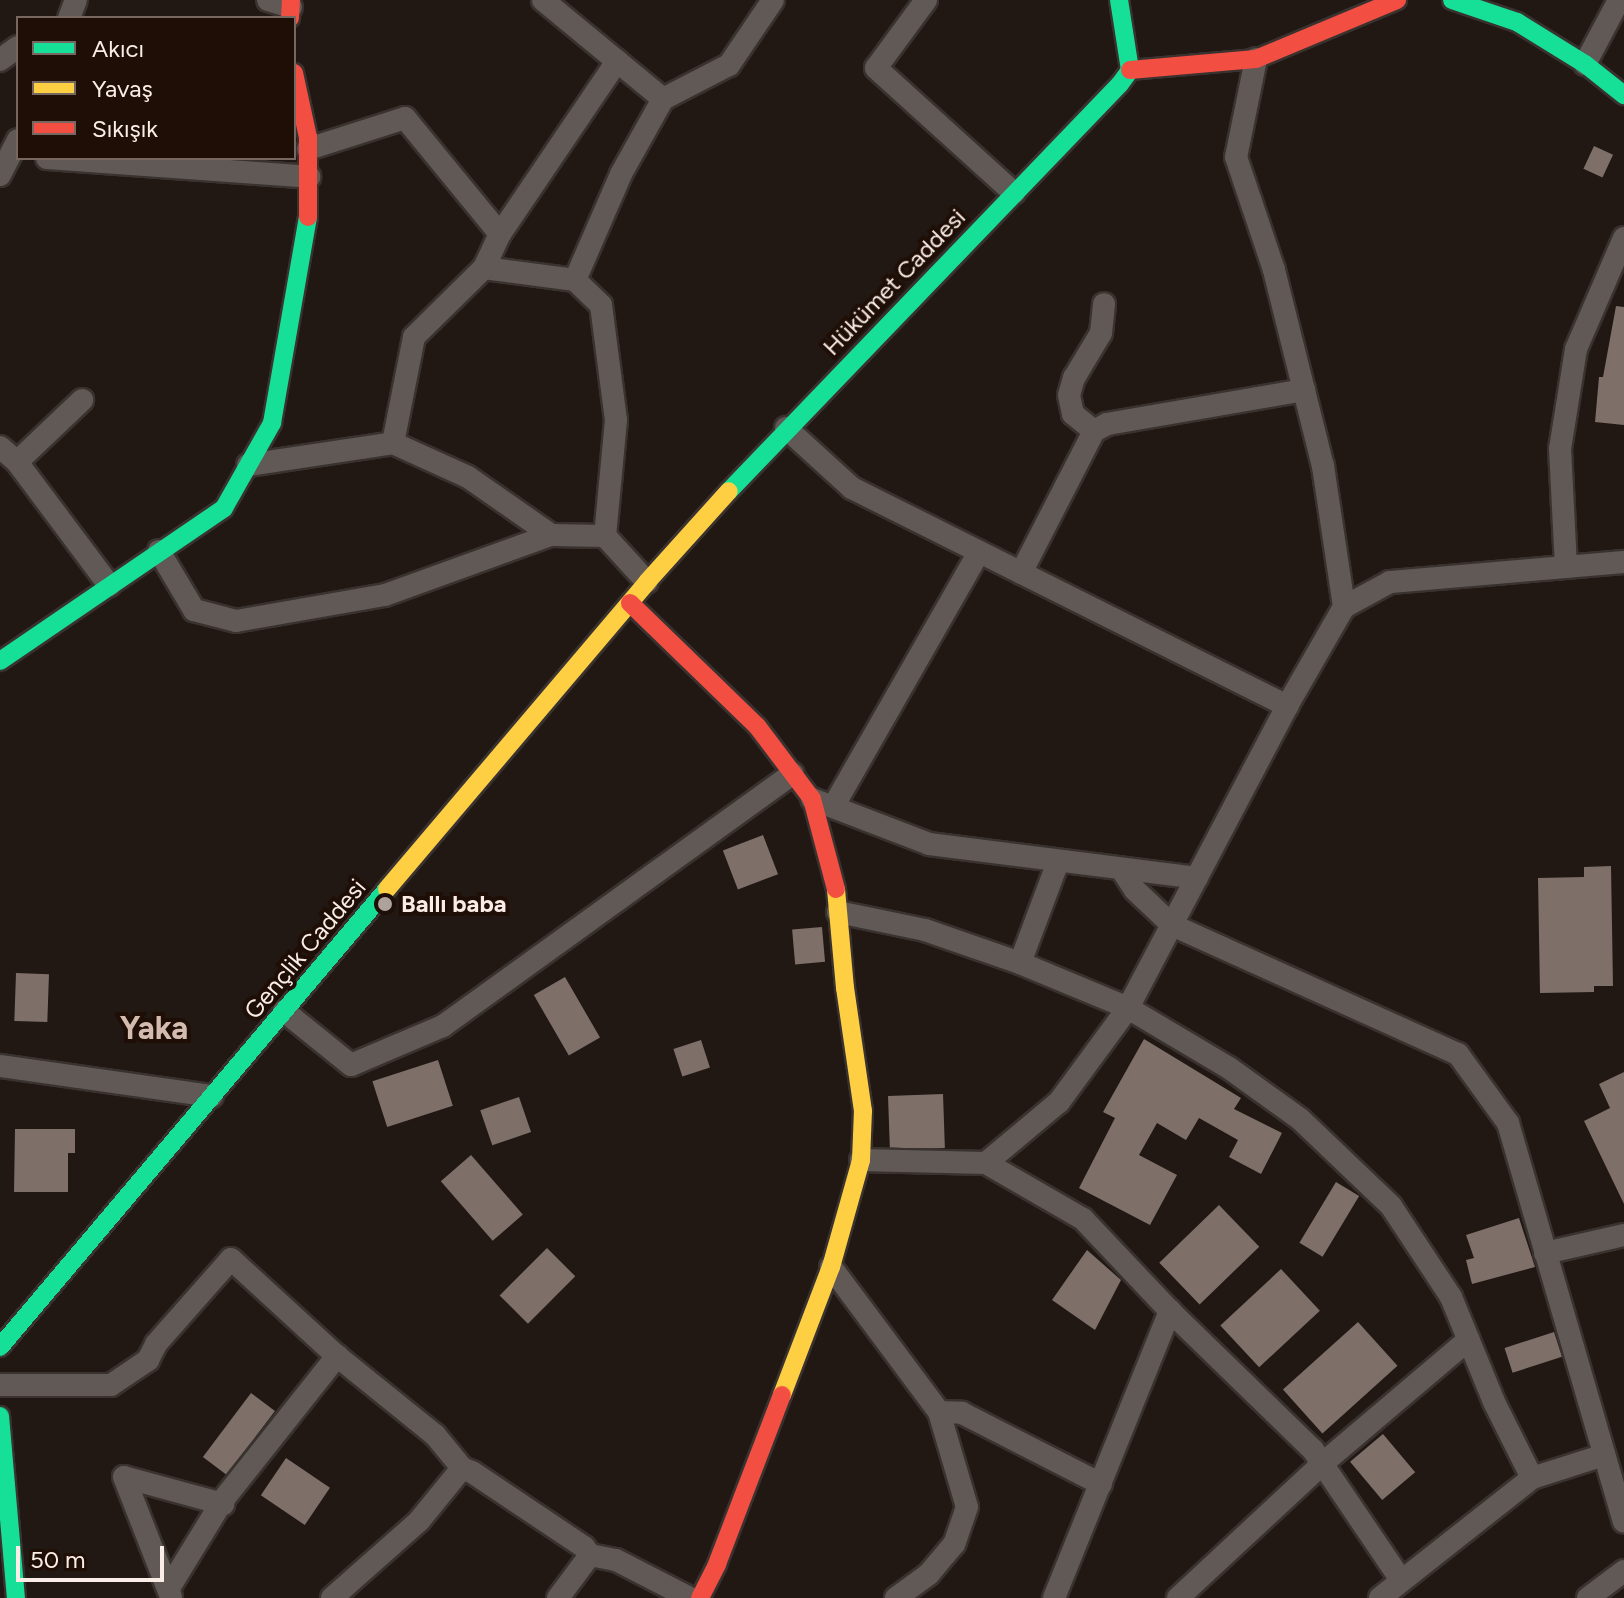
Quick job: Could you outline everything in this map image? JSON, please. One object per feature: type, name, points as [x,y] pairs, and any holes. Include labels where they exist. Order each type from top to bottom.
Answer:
[{"type":"street","points":[[268,0],[291,8]]},
{"type":"street","points":[[543,0],[663,99]]},
{"type":"street","points":[[575,280],[621,174],[663,99],[729,65],[773,0]]},
{"type":"street","points":[[926,0],[876,68],[1014,193]]},
{"type":"street","points":[[1119,0],[1130,70],[1256,59],[1397,0]]},
{"type":"street","points":[[1452,0],[1517,22],[1585,64],[1624,95]]},
{"type":"street","points":[[1585,64],[1619,0]]},
{"type":"street","points":[[1256,59],[1236,157],[1274,270],[1323,466],[1344,607]]},
{"type":"street","points":[[393,443],[414,337],[484,268],[500,234],[617,61]]},
{"type":"street","name":"Hükümet Caddesi","points":[[647,582],[786,428],[1130,70]]},
{"type":"street","points":[[0,661],[224,508],[272,423],[309,211],[308,149],[296,84]]},
{"type":"street","points":[[308,149],[405,118],[500,234]]},
{"type":"street","points":[[0,175],[16,150]]},
{"type":"street","points":[[75,160],[309,177]]},
{"type":"street","points":[[1566,567],[1560,449],[1576,349],[1624,238]]},
{"type":"street","points":[[484,268],[575,280],[601,305],[616,420],[605,536]]},
{"type":"street","points":[[1094,431],[1073,414],[1069,395],[1074,378],[1101,333],[1104,304]]},
{"type":"street","points":[[1021,573],[1094,431],[1107,424],[1304,390]]},
{"type":"street","points":[[17,462],[82,400]]},
{"type":"street","points":[[786,428],[852,488],[1287,706]]},
{"type":"street","points":[[248,465],[393,443],[468,477],[551,535]]},
{"type":"street","points":[[0,447],[17,462],[109,585]]},
{"type":"street","points":[[159,551],[194,610],[236,621],[385,595],[551,535],[605,536],[647,582]]},
{"type":"street","points":[[833,807],[979,552]]},
{"type":"street","points":[[986,1163],[1059,1102],[1128,1008],[1287,706],[1344,607],[1390,582],[1624,562]]},
{"type":"street","name":"Gençlik Caddesi","points":[[0,1347],[647,582]]},
{"type":"street","points":[[630,603],[757,726],[812,799],[836,883],[863,1111],[861,1160],[831,1267],[717,1564],[700,1598]]},
{"type":"street","points":[[284,1011],[351,1065],[443,1026],[793,774]]},
{"type":"street","points":[[812,799],[929,844],[1197,878]]},
{"type":"street","points":[[1020,963],[1058,862]]},
{"type":"street","points":[[1122,870],[1135,890],[1172,925],[1458,1054],[1508,1123],[1624,1521]]},
{"type":"street","points":[[838,912],[925,930],[1020,963],[1128,1008],[1229,1068],[1300,1119],[1391,1206],[1451,1297],[1494,1402],[1532,1478]]},
{"type":"street","points":[[0,1066],[212,1096]]},
{"type":"street","points":[[861,1160],[986,1163],[1083,1219],[1170,1311],[1313,1450],[1401,1580]]},
{"type":"street","points":[[1545,1253],[1624,1235]]},
{"type":"street","points":[[0,1385],[111,1385],[148,1360],[156,1344],[231,1259],[337,1356],[435,1435],[462,1468],[584,1547],[590,1555],[616,1560],[690,1598]]},
{"type":"street","points":[[831,1267],[939,1412],[967,1507],[954,1544],[929,1574],[896,1598]]},
{"type":"street","points":[[1054,1598],[1170,1311]]},
{"type":"street","points":[[1178,1598],[1322,1464],[1468,1340]]},
{"type":"street","points":[[170,1593],[223,1504],[337,1356]]},
{"type":"street","points":[[939,1412],[962,1413],[1101,1484]]},
{"type":"street","points":[[0,1416],[16,1598]]},
{"type":"street","points":[[1380,1598],[1532,1478],[1604,1455]]},
{"type":"street","points":[[332,1598],[419,1521],[462,1468]]},
{"type":"street","points":[[170,1593],[124,1477],[223,1504]]},
{"type":"street","points":[[558,1598],[590,1555]]},
{"type":"street","points":[[1588,1598],[1624,1571]]},
{"type":"building","points":[[1594,146],[1613,155],[1602,178],[1583,169]]},
{"type":"building","points":[[1616,306],[1624,307],[1624,425],[1595,422],[1599,377],[1603,377]]},
{"type":"building","points":[[763,835],[778,874],[738,890],[723,850]]},
{"type":"building","points":[[1611,866],[1613,986],[1594,986],[1594,992],[1540,993],[1538,878],[1584,877],[1584,867]]},
{"type":"building","points":[[822,927],[825,962],[795,964],[792,930]]},
{"type":"building","points":[[16,973],[49,974],[47,1022],[14,1021]]},
{"type":"building","points":[[565,977],[600,1038],[569,1056],[534,995]]},
{"type":"building","points":[[1144,1039],[1241,1098],[1234,1109],[1282,1133],[1261,1174],[1229,1157],[1238,1140],[1199,1118],[1186,1140],[1157,1123],[1139,1155],[1177,1175],[1150,1225],[1079,1188],[1115,1118],[1103,1112]]},
{"type":"building","points":[[701,1040],[710,1068],[682,1077],[673,1049]]},
{"type":"building","points":[[438,1060],[453,1106],[387,1127],[372,1081]]},
{"type":"building","points":[[1624,1072],[1624,1204],[1584,1121],[1610,1108],[1599,1084]]},
{"type":"building","points":[[943,1094],[945,1148],[890,1150],[888,1096]]},
{"type":"building","points":[[519,1097],[531,1132],[492,1145],[480,1110]]},
{"type":"building","points":[[15,1129],[75,1129],[75,1153],[68,1153],[68,1192],[14,1192]]},
{"type":"building","points":[[471,1155],[523,1215],[493,1241],[441,1181]]},
{"type":"building","points":[[1336,1182],[1359,1196],[1323,1257],[1299,1243]]},
{"type":"building","points":[[1219,1205],[1259,1247],[1200,1304],[1159,1263]]},
{"type":"building","points":[[1519,1218],[1535,1267],[1472,1284],[1466,1260],[1474,1258],[1466,1235]]},
{"type":"building","points":[[547,1248],[575,1276],[528,1324],[500,1295]]},
{"type":"building","points":[[1087,1250],[1121,1280],[1095,1330],[1052,1300]]},
{"type":"building","points":[[1281,1269],[1320,1311],[1259,1367],[1220,1326]]},
{"type":"building","points":[[1358,1322],[1397,1366],[1322,1433],[1283,1390]]},
{"type":"building","points":[[1554,1332],[1562,1357],[1513,1373],[1505,1348]]},
{"type":"building","points":[[251,1393],[275,1411],[227,1475],[203,1457]]},
{"type":"building","points":[[1383,1434],[1415,1472],[1382,1500],[1350,1462]]},
{"type":"building","points":[[286,1458],[330,1488],[305,1525],[261,1495]]},
{"type":"traffic: fast","points":[[729,491],[1120,84],[1130,70],[1119,0]]},
{"type":"traffic: fast","points":[[1452,0],[1517,22],[1585,64],[1624,95]]},
{"type":"traffic: fast","points":[[0,661],[224,508],[272,423],[308,217]]},
{"type":"traffic: fast","points":[[0,1347],[387,889]]},
{"type":"traffic: fast","points":[[0,1416],[16,1598]]},
{"type":"traffic: slow","points":[[387,889],[647,582],[729,491]]},
{"type":"traffic: slow","points":[[782,1395],[831,1267],[861,1160],[863,1111],[845,988],[836,889]]},
{"type":"traffic: jam","points":[[290,16],[291,0]]},
{"type":"traffic: jam","points":[[1130,70],[1256,59],[1397,0]]},
{"type":"traffic: jam","points":[[296,82],[308,137],[308,217]]},
{"type":"traffic: jam","points":[[630,603],[757,726],[812,799],[836,889]]},
{"type":"traffic: jam","points":[[700,1598],[717,1564],[782,1395]]},
{"type":"place","name":"Ballı baba","points":[[385,904]]},
{"type":"district","name":"Yaka","points":[[154,1028]]}]
